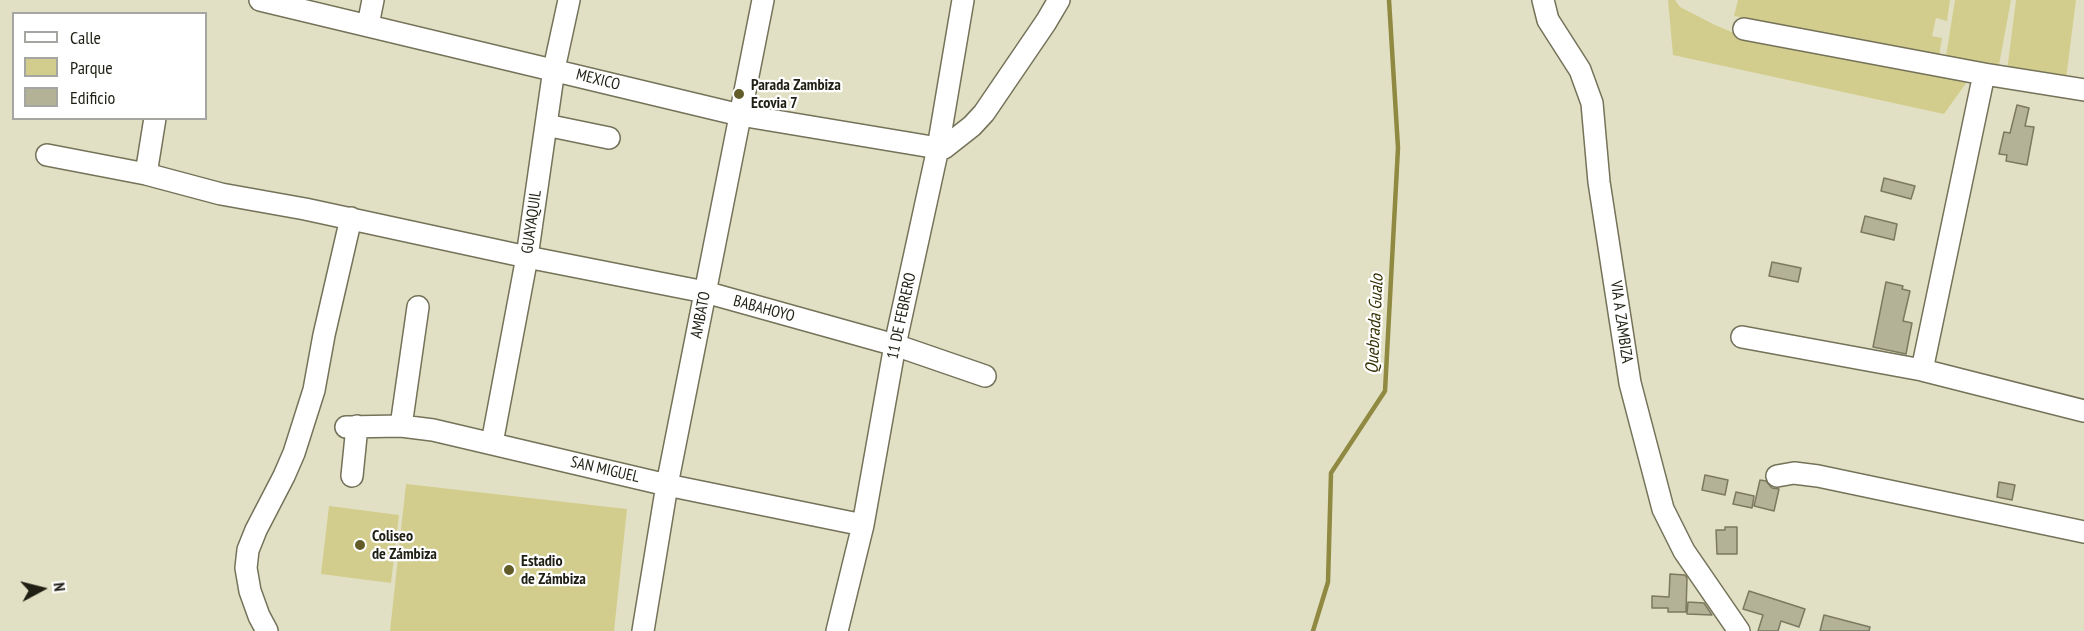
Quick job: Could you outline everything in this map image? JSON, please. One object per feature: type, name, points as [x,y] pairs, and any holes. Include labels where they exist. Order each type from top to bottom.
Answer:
[{"type":"street","name":"MEXICO","points":[[260,0],[740,115],[938,148]]},
{"type":"street","points":[[368,25],[373,0]]},
{"type":"street","name":"GUAYAQUIL","points":[[492,443],[527,257],[554,69],[569,0]]},
{"type":"street","name":"AMBATO","points":[[643,631],[667,485],[763,0]]},
{"type":"street","name":"11 DE FEBRERO","points":[[837,631],[863,525],[895,345],[938,148],[963,0]]},
{"type":"street","points":[[938,148],[944,148],[972,126],[984,113],[1059,0]]},
{"type":"street","name":"VIA A ZAMBIZA","points":[[1543,0],[1548,20],[1580,70],[1592,103],[1599,182],[1630,383],[1663,509],[1684,551],[1739,631]]},
{"type":"street","points":[[1744,29],[1983,74],[2084,90]]},
{"type":"street","points":[[1922,370],[1983,74]]},
{"type":"street","points":[[146,174],[155,120]]},
{"type":"street","points":[[546,125],[609,138]]},
{"type":"street","name":"BABAHOYO","points":[[47,155],[146,174],[221,194],[351,218],[527,257],[705,292],[895,345],[985,376]]},
{"type":"street","points":[[267,631],[250,591],[246,568],[248,550],[291,460],[314,390],[351,218]]},
{"type":"street","points":[[401,426],[418,307]]},
{"type":"street","points":[[1742,338],[1922,370],[2084,411]]},
{"type":"street","name":"SAN MIGUEL","points":[[352,476],[352,427],[401,426],[433,430],[667,485],[863,525]]},
{"type":"street","points":[[1777,476],[1794,473],[1818,476],[2084,532]]},
{"type":"green space","points":[[1668,0],[1675,0],[1680,7],[1746,38],[1969,79],[1944,114],[1673,55]]},
{"type":"green space","points":[[1738,0],[1950,0],[1947,21],[1936,18],[1932,36],[1942,38],[1939,56],[1734,16]]},
{"type":"green space","points":[[1955,0],[2011,0],[1999,65],[1946,56]]},
{"type":"green space","points":[[2016,0],[2076,0],[2066,79],[2007,71]]},
{"type":"green space","name":"Estadio de Zámbiza","points":[[406,484],[627,509],[614,631],[390,631]]},
{"type":"green space","name":"Coliseo de Zámbiza","points":[[329,506],[399,515],[391,583],[321,574]]},
{"type":"building","points":[[2017,105],[2029,108],[2025,126],[2034,127],[2027,165],[2006,161],[2007,155],[1999,154],[2004,132],[2010,133]]},
{"type":"building","points":[[1884,178],[1915,186],[1911,199],[1881,191]]},
{"type":"building","points":[[1865,216],[1897,224],[1894,240],[1861,232]]},
{"type":"building","points":[[1772,262],[1801,268],[1798,282],[1769,276]]},
{"type":"building","points":[[1886,282],[1903,286],[1902,289],[1910,291],[1903,321],[1912,323],[1906,354],[1873,347]]},
{"type":"building","points":[[1705,475],[1728,480],[1725,495],[1702,490]]},
{"type":"building","points":[[1760,480],[1766,481],[1772,488],[1779,489],[1774,511],[1754,506]]},
{"type":"building","points":[[1999,482],[2015,485],[2012,500],[1997,497]]},
{"type":"building","points":[[1736,492],[1754,496],[1752,508],[1733,504]]},
{"type":"building","points":[[1725,527],[1737,527],[1737,554],[1717,554],[1716,530],[1725,530]]},
{"type":"building","points":[[1670,574],[1685,575],[1687,578],[1686,612],[1668,612],[1668,608],[1652,608],[1652,596],[1669,597]]},
{"type":"building","points":[[1749,591],[1805,609],[1799,627],[1781,621],[1778,631],[1758,631],[1763,615],[1743,609]]},
{"type":"building","points":[[1688,602],[1704,603],[1712,615],[1687,614]]},
{"type":"building","points":[[1824,615],[1870,627],[1869,631],[1820,631]]},
{"type":"waterway","name":"Quebrada Gualo","points":[[1313,631],[1328,582],[1331,473],[1385,391],[1398,148],[1389,0]]},
{"type":"place","name":"Parada Zambiza Ecovia 7","points":[[739,94]]},
{"type":"place","name":"Coliseo de Zámbiza","points":[[360,545]]},
{"type":"place","name":"Estadio de Zámbiza","points":[[509,570]]}]
